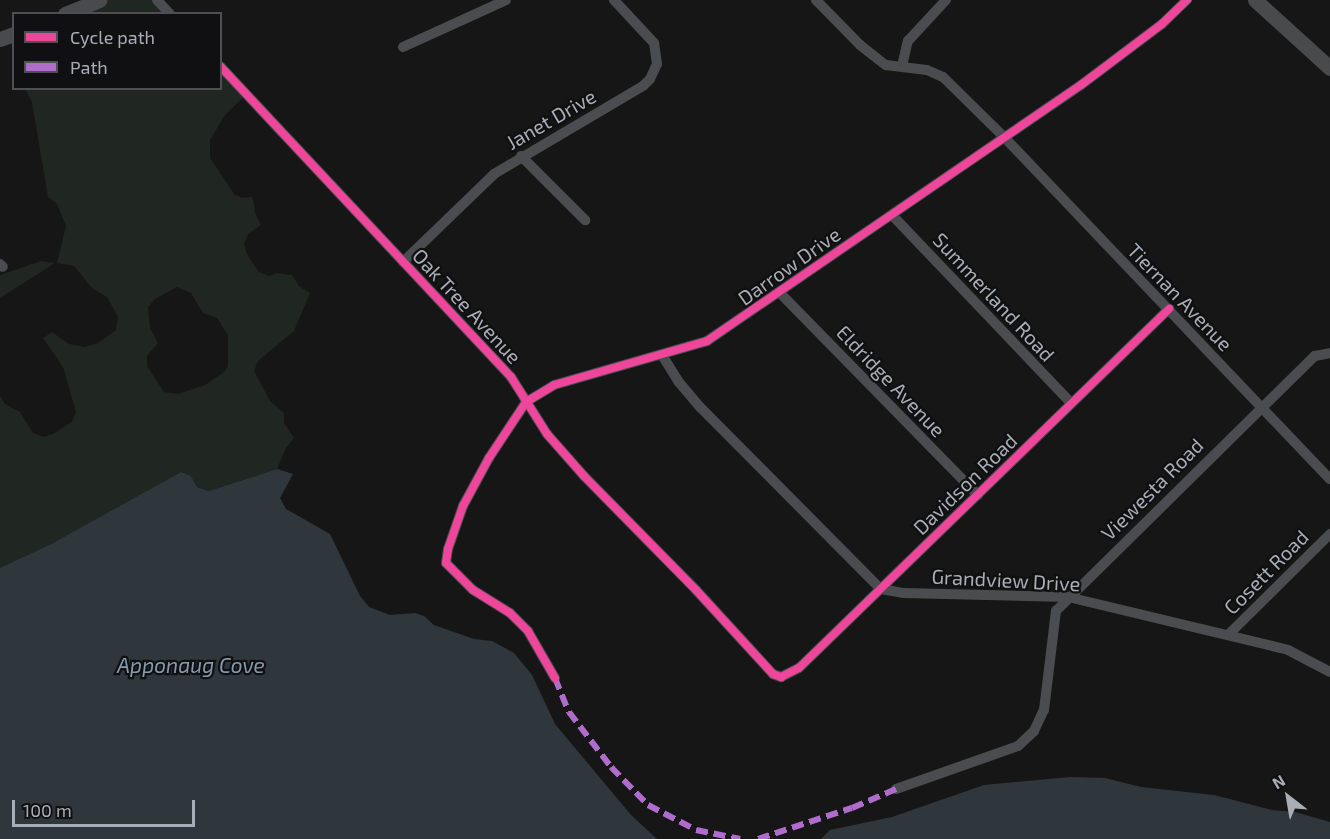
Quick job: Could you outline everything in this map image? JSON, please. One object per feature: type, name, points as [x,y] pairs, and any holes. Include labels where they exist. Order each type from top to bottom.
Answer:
[{"type":"street","points":[[70,12],[99,0]]},
{"type":"street","points":[[158,0],[168,12]]},
{"type":"street","points":[[403,46],[506,0]]},
{"type":"street","name":"Janet Drive","points":[[403,262],[494,174],[643,86],[655,72],[657,64],[654,43],[614,0]]},
{"type":"street","name":"Tiernan Avenue","points":[[816,0],[860,45],[886,64],[927,70],[944,77],[1330,479]]},
{"type":"street","points":[[902,66],[908,42],[946,0]]},
{"type":"street","name":"Darrow Drive","points":[[555,678],[528,631],[510,613],[466,584],[447,563],[464,506],[489,458],[526,402],[554,385],[707,341],[1005,138],[1144,38],[1187,0]]},
{"type":"street","points":[[1255,0],[1330,68]]},
{"type":"street","name":"Oak Tree Avenue","points":[[222,68],[511,377],[547,434],[584,476],[696,590],[772,674],[781,677]]},
{"type":"street","points":[[521,156],[585,220]]},
{"type":"street","name":"Summerland Road","points":[[892,215],[1071,403]]},
{"type":"street","name":"Eldridge Avenue","points":[[780,293],[978,495]]},
{"type":"street","name":"Davidson Road","points":[[781,677],[792,674],[799,668],[1169,309]]},
{"type":"street","name":"Viewesta Road","points":[[896,789],[1018,746],[1034,730],[1044,710],[1056,611],[1315,356],[1330,354]]},
{"type":"street","points":[[662,355],[678,381],[701,408],[881,589]]},
{"type":"street","name":"Cosett Road","points":[[1228,635],[1330,534]]},
{"type":"street","name":"Grandview Drive","points":[[881,589],[903,593],[1068,597],[1288,650],[1330,672]]},
{"type":"shaded area","points":[[95,0],[158,0],[169,12],[66,12]]},
{"type":"shaded area","points":[[222,66],[246,95],[225,115],[210,140],[210,158],[235,195],[242,198],[252,197],[255,213],[261,225],[248,234],[244,244],[247,254],[259,272],[269,276],[277,273],[292,275],[299,286],[310,293],[294,331],[258,361],[254,371],[270,401],[284,413],[284,423],[294,438],[286,448],[277,469],[209,491],[197,487],[191,476],[181,472],[51,544],[0,568],[0,396],[5,404],[20,412],[33,433],[44,437],[72,422],[76,412],[63,367],[43,338],[52,332],[69,344],[85,347],[98,343],[116,330],[118,317],[107,297],[92,288],[74,266],[57,263],[66,226],[57,204],[48,197],[32,102],[26,90],[222,90]],"holes":[[[177,287],[191,293],[203,313],[217,318],[228,335],[228,366],[224,372],[205,385],[178,394],[164,392],[147,366],[147,356],[158,343],[150,328],[148,307],[155,299]]]},
{"type":"shaded area","points":[[41,261],[55,263],[0,298],[0,275]]},
{"type":"water","name":"Apponaug Cove","points":[[277,469],[293,474],[280,498],[286,509],[330,534],[360,596],[369,607],[390,615],[415,613],[424,616],[434,625],[474,639],[492,641],[514,653],[532,675],[555,724],[631,815],[657,839],[0,839],[0,568],[51,544],[181,472],[191,476],[197,487],[209,491]]},
{"type":"water","points":[[1070,777],[1105,778],[1141,787],[1214,795],[1272,810],[1295,812],[1330,822],[1330,839],[821,839],[830,830],[892,817],[984,785]]},
{"type":"marked path","points":[[555,678],[569,712],[611,767],[648,805],[696,830],[740,839]]},
{"type":"marked path","points":[[758,839],[852,808],[896,789]]},
{"type":"cycle path","points":[[555,678],[528,631],[510,613],[473,590],[446,563],[448,549],[463,506],[489,458],[526,402],[554,385],[707,341],[1081,85],[1162,24],[1187,0]]},
{"type":"cycle path","points":[[222,68],[511,377],[547,434],[584,476],[696,590],[773,674],[781,677],[799,668],[1169,309]]}]
